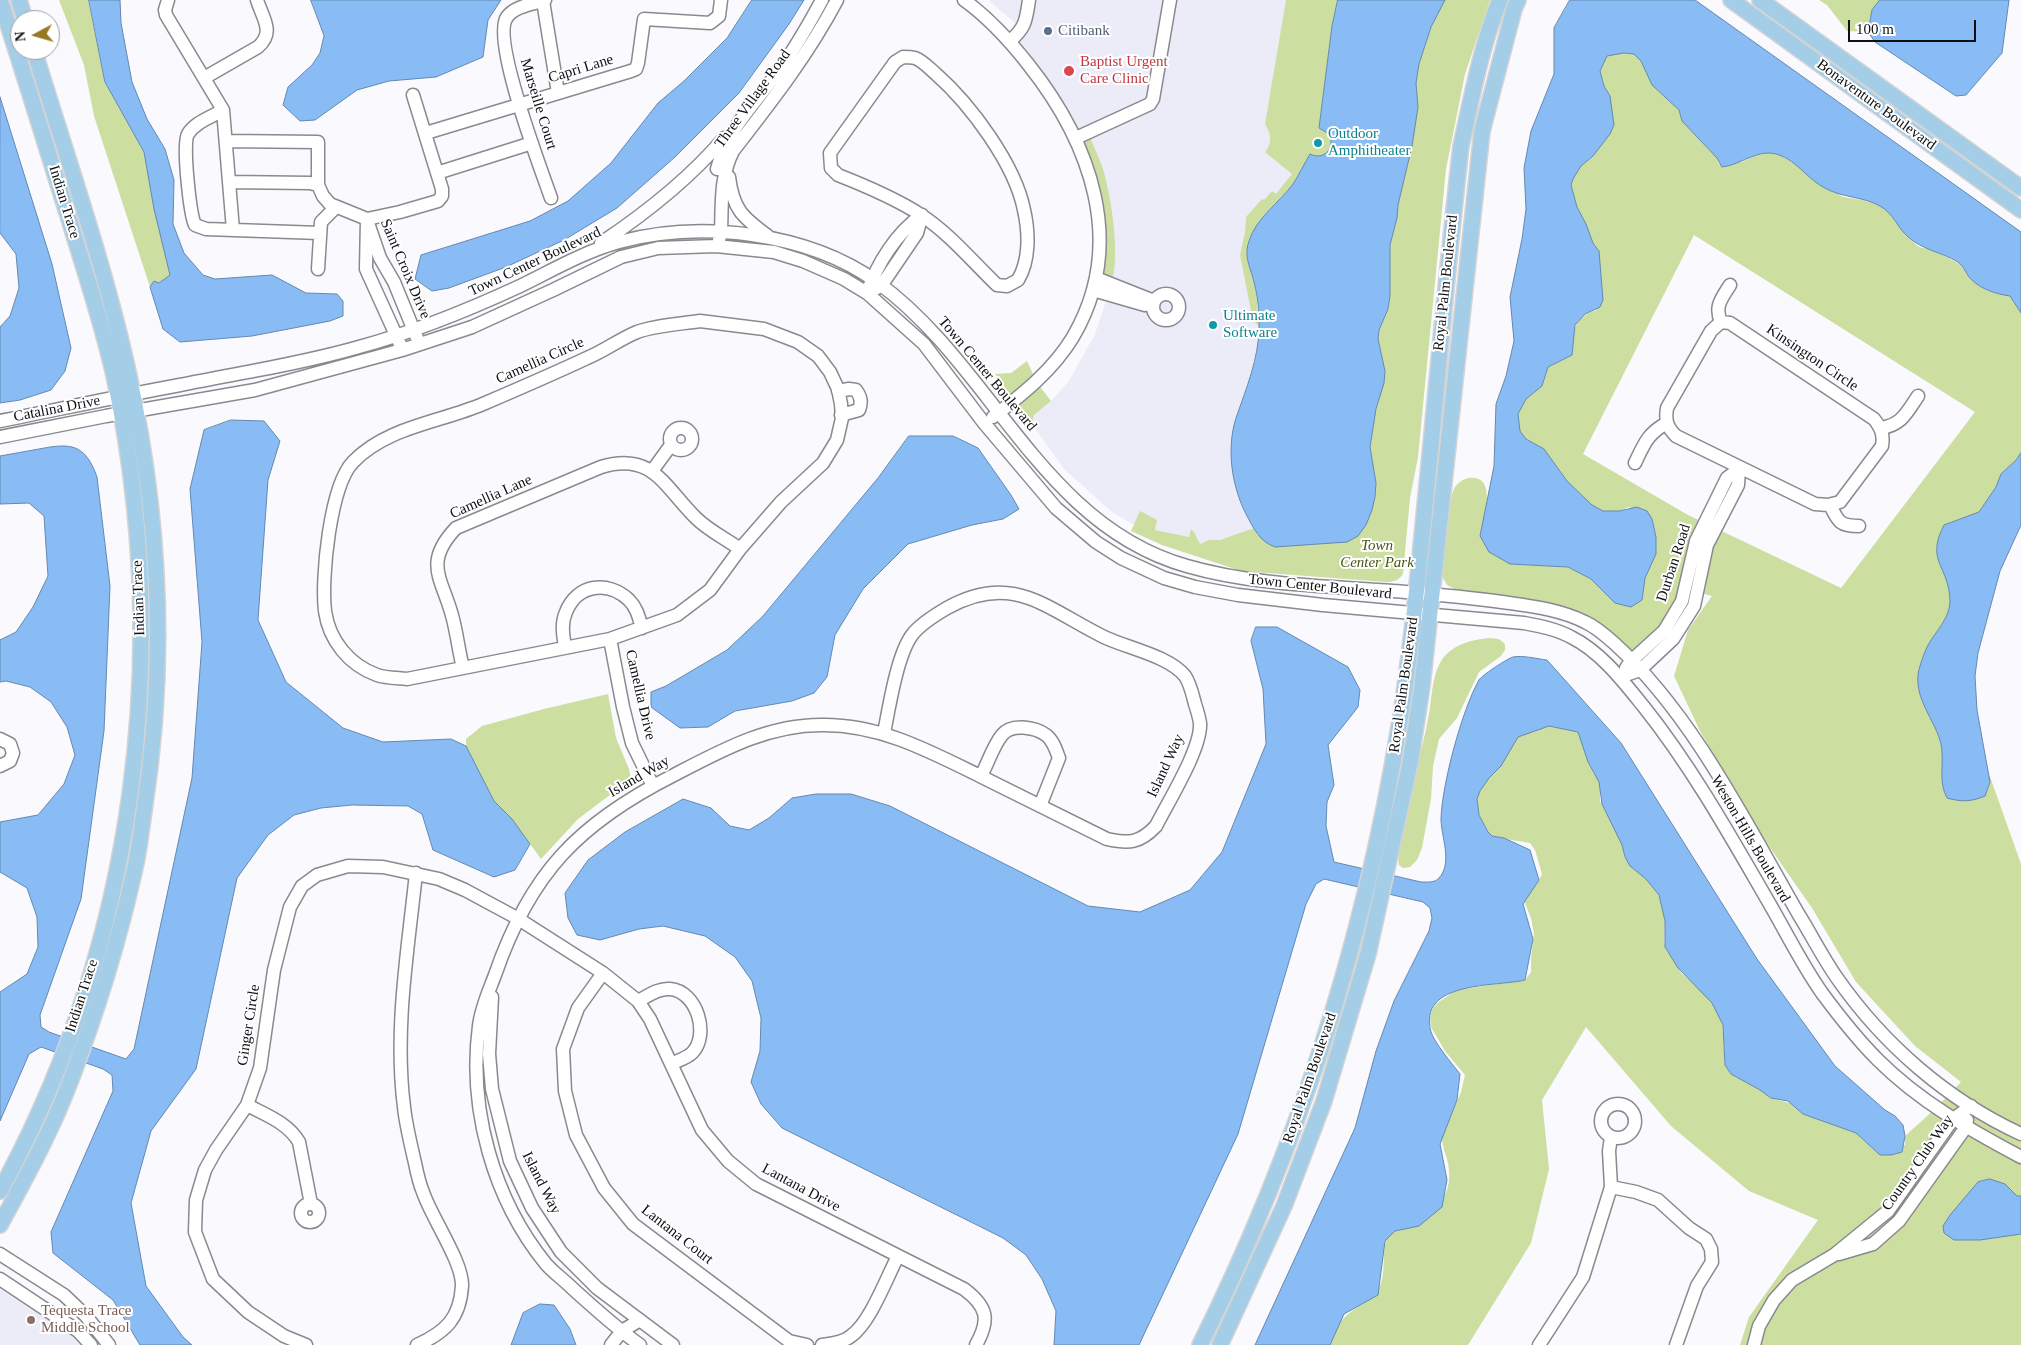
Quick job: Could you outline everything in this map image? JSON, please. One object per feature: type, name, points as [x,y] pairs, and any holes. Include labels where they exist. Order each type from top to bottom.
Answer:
[{"type":"main road","name":"Indian Trace","points":[[0,0],[125,395],[137,412],[154,536],[158,601],[155,713],[149,776],[135,869],[108,975],[74,1070],[26,1177],[0,1225]]},
{"type":"main road","name":"Royal Palm Boulevard","points":[[1200,1345],[1227,1292],[1266,1201],[1290,1136],[1327,1034],[1366,892],[1399,725],[1414,612],[1461,146],[1473,92],[1494,14],[1500,0]]},
{"type":"main road","name":"Royal Palm Boulevard","points":[[1220,1345],[1284,1206],[1324,1101],[1368,954],[1381,897],[1410,764],[1422,686],[1482,131],[1518,0]]},
{"type":"main road","name":"Bonaventure Boulevard","points":[[1731,0],[2021,210]]},
{"type":"main road","name":"Bonaventure Boulevard","points":[[1760,0],[2021,188]]},
{"type":"main road","name":"Indian Trace","points":[[0,1191],[51,1088],[70,1036],[107,919],[121,854],[134,776],[140,708],[141,603],[135,513],[121,413],[125,395],[112,303],[37,60]]},
{"type":"street","points":[[168,0],[165,10],[166,15],[223,110],[234,230]]},
{"type":"street","points":[[204,78],[258,47],[266,40],[268,35],[267,28],[257,0]]},
{"type":"street","points":[[544,0],[558,93]]},
{"type":"street","name":"Marseille Court","points":[[544,0],[518,8],[506,18],[504,27],[505,48],[513,85],[551,198]]},
{"type":"street","name":"Capri Lane","points":[[426,133],[636,68],[644,19],[710,23],[719,16],[721,0]]},
{"type":"street","name":"Three Village Road","points":[[717,233],[716,174],[728,138],[806,31],[822,0]]},
{"type":"street","name":"Three Village Road","points":[[716,246],[728,160],[804,56],[838,0]]},
{"type":"street","points":[[964,0],[983,14],[1010,41],[1041,80],[1076,138],[1095,190],[1099,250],[1094,284],[1073,336],[1037,383],[984,423]]},
{"type":"street","points":[[1010,41],[1025,25],[1029,0]]},
{"type":"street","points":[[1076,138],[1150,104],[1153,99],[1170,0]]},
{"type":"street","points":[[904,57],[913,57],[921,61],[952,88],[977,118],[1013,177],[1024,209],[1027,242],[1026,262],[1018,280],[1007,286],[997,285],[958,245],[922,216],[896,200],[838,175],[831,168],[830,161],[830,153],[895,62],[904,57]]},
{"type":"street","points":[[226,141],[318,142],[318,185],[323,196],[334,208],[367,219],[400,212],[438,201],[442,196],[442,189],[426,133],[413,95]]},
{"type":"street","points":[[223,110],[194,127],[185,139],[190,211],[195,225],[206,228],[234,230],[320,233]]},
{"type":"street","points":[[584,254],[637,219],[661,199],[695,169],[739,121]]},
{"type":"street","points":[[437,173],[532,143]]},
{"type":"street","points":[[728,160],[732,196],[739,210],[749,222],[770,238]]},
{"type":"street","points":[[230,182],[310,183],[318,185]]},
{"type":"street","points":[[318,269],[321,222],[334,208]]},
{"type":"street","points":[[867,293],[917,233],[922,216]]},
{"type":"street","name":"Saint Croix Drive","points":[[367,219],[380,258],[420,345]]},
{"type":"street","name":"Saint Croix Drive","points":[[367,219],[366,269],[402,350]]},
{"type":"street","name":"Town Center Boulevard","points":[[125,395],[275,367],[351,350],[397,337],[462,313],[584,254],[617,242],[657,234],[690,232],[770,238],[819,253],[877,282],[933,331],[1057,484],[1094,519],[1127,541],[1160,557],[1230,576],[1290,583],[1416,593]]},
{"type":"street","name":"Town Center Boulevard","points":[[121,413],[137,412],[255,390],[420,345],[472,327],[621,257],[658,248],[716,246],[774,252],[802,261],[844,279],[867,293],[924,344],[984,423],[1056,508],[1096,542],[1121,558],[1164,578],[1195,587],[1238,595],[1323,605],[1414,612]]},
{"type":"street","points":[[369,278],[386,269]]},
{"type":"street","points":[[1094,284],[1153,304]]},
{"type":"street","points":[[1730,285],[1719,303],[1717,312],[1721,322],[1712,331],[1667,408],[1668,428],[1676,436],[1815,504],[1830,505],[1840,502],[1882,446],[1881,428],[1892,426],[1899,421],[1918,396]]},
{"type":"street","name":"Camellia Circle","points":[[700,321],[764,329],[798,342],[818,356],[830,372],[838,391],[842,415],[837,440],[823,463],[781,502],[740,549],[710,590],[678,615],[610,639],[407,679],[378,676],[352,661],[334,640],[326,618],[323,595],[332,512],[340,484],[353,462],[396,434],[490,401],[588,358],[638,332],[700,321]]},
{"type":"street","name":"Kinsington Circle","points":[[1721,322],[1730,323],[1738,328],[1874,419],[1881,428]]},
{"type":"street","points":[[838,391],[856,390],[861,397],[861,405],[858,410],[842,415]]},
{"type":"street","name":"Catalina Drive","points":[[0,421],[125,395]]},
{"type":"street","name":"Catalina Drive","points":[[0,437],[121,413]]},
{"type":"street","points":[[1635,463],[1644,444],[1654,430],[1667,423]]},
{"type":"street","points":[[652,471],[671,445]]},
{"type":"street","name":"Camellia Lane","points":[[463,668],[453,618],[436,569],[439,552],[446,539],[456,528],[607,465],[631,463],[646,467],[652,471],[667,484],[680,502],[698,520],[740,549]]},
{"type":"street","name":"Durban Road","points":[[1620,677],[1673,639],[1694,606],[1707,545],[1725,496],[1727,478],[1739,468]]},
{"type":"street","points":[[1830,505],[1840,522],[1847,526],[1858,526]]},
{"type":"street","points":[[1121,558],[1127,541]]},
{"type":"street","points":[[564,647],[562,629],[565,614],[572,600],[582,592],[595,588],[607,587],[629,600],[638,611],[642,628]]},
{"type":"street","name":"Island Way","points":[[635,1344],[548,1265],[516,1218],[496,1174],[485,1140],[478,1101],[476,1065],[479,1023],[493,980],[517,918],[537,884],[565,850],[590,827],[652,786],[754,736],[789,727],[834,726],[862,728],[884,733],[929,750],[1107,839],[1122,842],[1134,841],[1146,836],[1156,826],[1197,744],[1200,724],[1194,699],[1185,676],[1168,663],[1104,637],[1039,600],[1017,594],[989,593],[966,597],[934,616],[912,635],[905,650],[894,687],[884,733]]},
{"type":"street","name":"Weston Hills Boulevard","points":[[1416,593],[1540,607],[1565,614],[1598,630],[1636,665],[1683,724],[1717,773],[1836,977],[1893,1045],[1940,1085],[1971,1106],[2021,1134]]},
{"type":"street","name":"Weston Hills Boulevard","points":[[1414,612],[1524,623],[1550,628],[1570,636],[1583,644],[1620,677],[1668,738],[1702,787],[1821,991],[1877,1059],[1924,1099],[1966,1127],[2021,1157]]},
{"type":"street","name":"Camellia Drive","points":[[610,639],[632,743],[652,786]]},
{"type":"street","points":[[981,776],[1002,734],[1010,729],[1023,727],[1045,735],[1054,745],[1060,758],[1040,806]]},
{"type":"street","points":[[0,739],[10,744],[13,752],[10,762],[0,766]]},
{"type":"street","name":"Ginger Circle","points":[[306,1345],[284,1336],[248,1312],[213,1279],[194,1232],[196,1200],[205,1170],[216,1150],[247,1106],[260,1068],[274,970],[290,907],[302,886],[317,875],[348,866],[383,867],[439,879],[465,890],[517,918]]},
{"type":"street","points":[[416,873],[404,987],[400,1053],[404,1108],[423,1193],[459,1267],[462,1283],[460,1304],[451,1322],[440,1333],[417,1345]]},
{"type":"street","name":"Lantana Drive","points":[[517,918],[603,973],[638,1001],[650,1019],[702,1130],[728,1161],[756,1184],[964,1289],[980,1302],[984,1309],[985,1324],[976,1345]]},
{"type":"street","name":"Lantana Court","points":[[603,973],[578,1008],[563,1050],[565,1091],[576,1135],[604,1188],[633,1224],[789,1341],[807,1345]]},
{"type":"street","name":"Island Way","points":[[493,980],[489,1054],[492,1089],[510,1161],[532,1208],[561,1252],[597,1288],[673,1345]]},
{"type":"street","points":[[638,1001],[656,991],[671,989],[685,995],[696,1010],[701,1028],[698,1044],[691,1054],[671,1064]]},
{"type":"street","points":[[247,1106],[286,1126],[297,1137],[300,1142],[311,1204]]},
{"type":"street","name":"Country Club Way","points":[[1754,1345],[1759,1326],[1774,1300],[1792,1280],[1834,1256],[1888,1211],[1954,1119],[1971,1106]]},
{"type":"street","name":"Country Club Way","points":[[1834,1256],[1872,1244],[1899,1221],[1966,1127],[1971,1106]]},
{"type":"street","points":[[1539,1345],[1583,1277],[1611,1187],[1609,1151],[1611,1137]]},
{"type":"street","points":[[1611,1187],[1636,1192],[1658,1200],[1689,1228],[1706,1239],[1711,1250],[1712,1262],[1697,1286],[1676,1345]]},
{"type":"street","points":[[516,1218],[532,1208]]},
{"type":"street","points":[[0,1254],[64,1295],[86,1316],[109,1345]]},
{"type":"street","points":[[822,1345],[832,1344],[851,1337],[864,1324],[898,1256]]},
{"type":"street","points":[[0,1279],[78,1331],[91,1345]]},
{"type":"street","points":[[611,1345],[622,1331],[640,1320]]},
{"type":"street","points":[[635,1344],[640,1320]]},
{"type":"shaded area","points":[[988,0],[1338,0],[1309,155],[1293,184],[1259,223],[1249,240],[1259,326],[1257,349],[1245,395],[1235,420],[1234,486],[1254,528],[1220,540],[1209,540],[1200,544],[1191,530],[1189,537],[1155,530],[1140,512],[1134,525],[1112,512],[1064,469],[1032,424],[1034,415],[1051,401],[1069,381],[1095,334],[1107,298],[1114,246],[1113,224],[1103,169],[1076,138],[1010,41],[1022,29]]},
{"type":"shaded area","name":"Tequesta Trace Middle School","points":[[1,1287],[91,1345],[0,1345]]},
{"type":"green space","points":[[59,0],[88,0],[105,82],[144,152],[170,275],[159,283],[154,281],[150,287],[94,116],[84,65]]},
{"type":"green space","points":[[1286,0],[1338,0],[1332,26],[1319,128],[1329,134],[1331,144],[1330,149],[1324,155],[1309,155],[1295,182],[1264,215],[1252,232],[1247,258],[1253,277],[1259,326],[1253,321],[1240,255],[1246,217],[1272,191],[1276,194],[1292,174],[1265,152],[1270,138],[1265,124]]},
{"type":"green space","name":"Town Center Park","points":[[1445,0],[1490,0],[1465,74],[1446,169],[1418,457],[1410,498],[1403,574],[1396,580],[1386,582],[1241,571],[1162,545],[1131,531],[1140,511],[1157,520],[1155,530],[1189,537],[1191,529],[1200,544],[1209,540],[1220,540],[1254,528],[1257,535],[1366,525],[1375,496],[1376,483],[1370,447],[1372,429],[1385,371],[1378,339],[1379,330],[1388,309],[1390,296],[1390,245],[1418,107],[1416,83],[1419,64],[1431,27]]},
{"type":"green space","points":[[1819,0],[1880,0],[1872,10],[1868,32],[1847,31],[1827,5]]},
{"type":"green space","points":[[1623,53],[1634,54],[1641,61],[1652,85],[1679,110],[1682,121],[1717,158],[1719,164],[1742,162],[1754,156],[1769,153],[1781,155],[1843,197],[1879,205],[1891,213],[1905,235],[1919,247],[1932,250],[1960,264],[1972,280],[1986,290],[2010,296],[2021,313],[2021,453],[2001,474],[1996,487],[1979,512],[1944,525],[1939,537],[1937,556],[1949,589],[1948,613],[1926,650],[1918,678],[1922,701],[1941,743],[1942,781],[1947,798],[1990,782],[1988,771],[2021,864],[2021,1345],[1740,1345],[1749,1317],[1818,1220],[1749,1191],[1671,1126],[1586,1027],[1542,1100],[1549,1169],[1531,1243],[1468,1345],[1328,1345],[1334,1331],[1341,1322],[1373,1296],[1380,1286],[1385,1244],[1390,1234],[1414,1224],[1430,1212],[1442,1200],[1446,1192],[1449,1175],[1442,1137],[1461,1092],[1465,1075],[1445,1051],[1431,1027],[1430,1017],[1432,1010],[1436,1004],[1456,990],[1525,980],[1531,972],[1534,934],[1531,918],[1524,901],[1542,874],[1535,850],[1530,843],[1494,837],[1488,832],[1479,815],[1477,798],[1513,739],[1544,724],[1574,726],[1579,734],[1589,765],[1600,779],[1600,802],[1608,811],[1614,829],[1623,844],[1624,856],[1639,868],[1662,902],[1665,921],[1664,941],[1667,952],[1681,973],[1706,994],[1722,1017],[1725,1065],[1731,1074],[1771,1098],[1793,1104],[1803,1114],[1856,1133],[1873,1149],[1905,1145],[1905,1136],[1961,1082],[1915,1046],[1856,982],[1812,908],[1757,829],[1700,731],[1674,676],[1688,630],[1712,596],[1685,589],[1682,601],[1639,651],[1629,652],[1540,602],[1457,590],[1447,585],[1443,578],[1443,559],[1451,496],[1458,483],[1469,478],[1478,479],[1484,484],[1486,491],[1486,511],[1480,536],[1510,564],[1568,567],[1591,579],[1615,603],[1642,600],[1645,578],[1656,554],[1656,537],[1652,519],[1629,507],[1619,511],[1603,511],[1592,505],[1567,481],[1544,449],[1526,439],[1520,431],[1518,414],[1526,399],[1542,386],[1548,367],[1572,355],[1575,327],[1582,317],[1596,310],[1598,249],[1593,243],[1577,207],[1571,185],[1581,166],[1593,156],[1610,96],[1604,86],[1600,71],[1607,56]],"holes":[[[1694,235],[1975,412],[1841,588],[1688,515],[1583,454]]]},
{"type":"green space","points":[[1088,133],[1106,181],[1112,210],[1115,243],[1114,272],[1111,284],[1093,290],[1098,224],[1077,138]]},
{"type":"green space","points":[[1027,361],[1037,383],[1051,401],[1034,415],[1032,424],[995,374],[1011,373]]},
{"type":"green space","points":[[1489,638],[1499,639],[1505,644],[1505,650],[1501,656],[1479,672],[1457,718],[1439,739],[1433,766],[1431,799],[1422,848],[1417,860],[1410,867],[1403,868],[1399,865],[1400,843],[1437,670],[1444,657],[1461,644]]},
{"type":"green space","points":[[608,694],[616,738],[629,769],[631,779],[578,819],[541,859],[512,819],[494,801],[466,746],[466,739],[482,726]]},
{"type":"water","points":[[89,0],[120,0],[121,23],[132,82],[147,119],[165,149],[174,180],[173,224],[184,253],[203,275],[215,279],[272,275],[306,293],[337,294],[343,301],[343,316],[330,321],[252,336],[180,342],[163,329],[150,287],[154,281],[159,283],[170,275],[154,209],[144,152],[105,82]]},
{"type":"water","points":[[311,0],[501,0],[488,20],[483,57],[436,77],[389,81],[357,90],[315,120],[300,121],[283,105],[288,87],[312,65],[320,53],[324,36]]},
{"type":"water","points":[[752,0],[804,0],[739,93],[675,157],[617,208],[564,240],[506,267],[449,288],[432,291],[415,279],[421,255],[530,221],[568,201],[611,163],[658,103],[684,81],[727,38]]},
{"type":"water","points":[[1338,0],[1445,0],[1431,27],[1419,64],[1416,83],[1418,107],[1412,146],[1390,245],[1390,296],[1388,309],[1379,330],[1378,339],[1385,371],[1384,383],[1376,409],[1370,447],[1376,483],[1372,510],[1366,525],[1358,536],[1347,542],[1275,547],[1261,538],[1252,525],[1237,492],[1232,468],[1231,442],[1233,430],[1251,373],[1258,339],[1258,302],[1247,251],[1252,233],[1257,225],[1293,184],[1310,154],[1320,156],[1330,148],[1331,139],[1329,134],[1319,128],[1332,26]]},
{"type":"water","points":[[1570,0],[1695,0],[2021,232],[2021,313],[2010,296],[1985,289],[1970,278],[1958,262],[1926,248],[1908,237],[1885,209],[1866,200],[1830,191],[1816,183],[1785,157],[1769,153],[1722,167],[1717,158],[1682,121],[1679,110],[1652,85],[1641,61],[1634,54],[1624,53],[1607,56],[1600,71],[1604,86],[1610,96],[1614,125],[1610,134],[1593,156],[1581,166],[1571,185],[1577,207],[1593,243],[1599,251],[1603,300],[1600,307],[1585,314],[1575,325],[1572,355],[1548,367],[1542,386],[1526,399],[1518,414],[1520,431],[1526,439],[1544,449],[1567,481],[1592,505],[1603,511],[1619,511],[1637,507],[1647,511],[1652,519],[1656,537],[1656,554],[1645,578],[1642,600],[1631,607],[1615,603],[1591,579],[1568,567],[1510,564],[1489,552],[1480,536],[1494,466],[1496,404],[1506,376],[1514,341],[1510,297],[1526,209],[1524,168],[1531,131],[1554,74],[1554,28]]},
{"type":"water","points":[[1880,0],[2009,0],[2002,53],[1966,95],[1956,96],[1875,42],[1868,32],[1872,10]]},
{"type":"water","points":[[0,97],[52,264],[71,348],[65,371],[51,390],[20,400],[0,403],[0,327],[10,316],[19,288],[16,254],[0,233]]},
{"type":"water","points":[[231,420],[264,421],[280,441],[268,480],[258,620],[286,682],[343,728],[383,742],[451,739],[466,746],[494,801],[512,819],[530,844],[515,870],[494,877],[433,850],[422,814],[408,806],[352,805],[321,808],[294,815],[268,835],[237,878],[196,1069],[151,1131],[131,1203],[146,1286],[183,1337],[192,1345],[140,1345],[113,1300],[53,1253],[51,1232],[113,1091],[112,1075],[103,1069],[41,1047],[29,1054],[0,1121],[0,992],[27,974],[38,947],[37,917],[27,888],[0,872],[0,822],[38,815],[64,784],[75,755],[67,727],[51,702],[30,687],[6,681],[0,682],[0,640],[16,632],[33,607],[48,576],[44,516],[29,503],[0,504],[0,456],[50,447],[68,446],[82,452],[87,457],[97,477],[110,586],[104,731],[81,899],[40,1015],[41,1027],[49,1032],[126,1059],[134,1049],[192,778],[202,642],[190,489],[204,430]]},
{"type":"water","points":[[909,436],[953,436],[978,448],[1019,509],[1003,519],[972,525],[908,544],[863,589],[835,635],[827,677],[814,693],[792,701],[735,711],[708,727],[680,728],[651,707],[651,692],[666,686],[727,650],[763,616],[878,478]]},
{"type":"water","points":[[2021,453],[2021,525],[2000,571],[1978,653],[1975,676],[1977,710],[1990,782],[1985,796],[1961,801],[1947,798],[1942,781],[1941,743],[1919,690],[1920,666],[1931,640],[1948,613],[1950,601],[1949,589],[1937,556],[1937,547],[1944,525],[1979,512],[1996,487],[2001,474]]},
{"type":"water","points":[[1256,627],[1277,627],[1348,667],[1360,690],[1358,707],[1328,745],[1334,785],[1327,802],[1326,826],[1334,862],[1421,882],[1435,881],[1443,872],[1446,857],[1441,819],[1445,787],[1466,709],[1479,680],[1495,667],[1513,657],[1547,660],[1621,743],[1757,959],[1835,1066],[1885,1110],[1895,1116],[1903,1125],[1905,1136],[1902,1152],[1880,1155],[1856,1133],[1803,1114],[1788,1101],[1771,1098],[1731,1074],[1725,1065],[1723,1025],[1712,1003],[1678,968],[1665,947],[1665,921],[1659,895],[1646,879],[1630,866],[1625,857],[1622,845],[1602,804],[1599,782],[1588,762],[1578,732],[1549,726],[1518,737],[1501,766],[1480,791],[1477,799],[1479,815],[1488,832],[1492,836],[1504,838],[1530,850],[1539,880],[1523,904],[1533,939],[1525,980],[1462,989],[1447,995],[1436,1003],[1430,1015],[1431,1032],[1460,1074],[1457,1100],[1440,1144],[1447,1180],[1442,1207],[1419,1226],[1395,1231],[1385,1241],[1378,1295],[1344,1314],[1330,1345],[1255,1345],[1355,1128],[1376,1051],[1394,1001],[1429,931],[1432,918],[1430,908],[1423,902],[1324,879],[1316,884],[1306,904],[1238,1134],[1139,1345],[1054,1345],[1056,1311],[1042,1279],[1026,1255],[1003,1238],[782,1128],[761,1104],[751,1082],[760,1051],[761,1018],[752,981],[735,957],[705,936],[663,926],[639,929],[600,940],[577,935],[568,918],[565,893],[588,860],[625,832],[683,799],[711,808],[730,826],[749,830],[769,818],[792,798],[816,794],[851,794],[890,806],[1088,906],[1140,912],[1190,890],[1222,852],[1266,744],[1263,689],[1251,641]]},
{"type":"water","points":[[1990,1179],[2005,1184],[2017,1196],[2021,1196],[2021,1234],[1980,1240],[1954,1240],[1944,1233],[1943,1226],[1950,1215],[1978,1182]]},
{"type":"water","points":[[540,1304],[554,1305],[570,1329],[576,1345],[511,1345],[523,1313]]},
{"type":"place","name":"Citibank","points":[[1048,31]]},
{"type":"place","name":"Baptist Urgent Care Clinic","points":[[1069,71]]},
{"type":"place","name":"Outdoor Amphitheater","points":[[1318,143]]},
{"type":"place","name":"Ultimate Software","points":[[1213,325]]},
{"type":"place","name":"Tequesta Trace Middle School","points":[[31,1320]]}]
